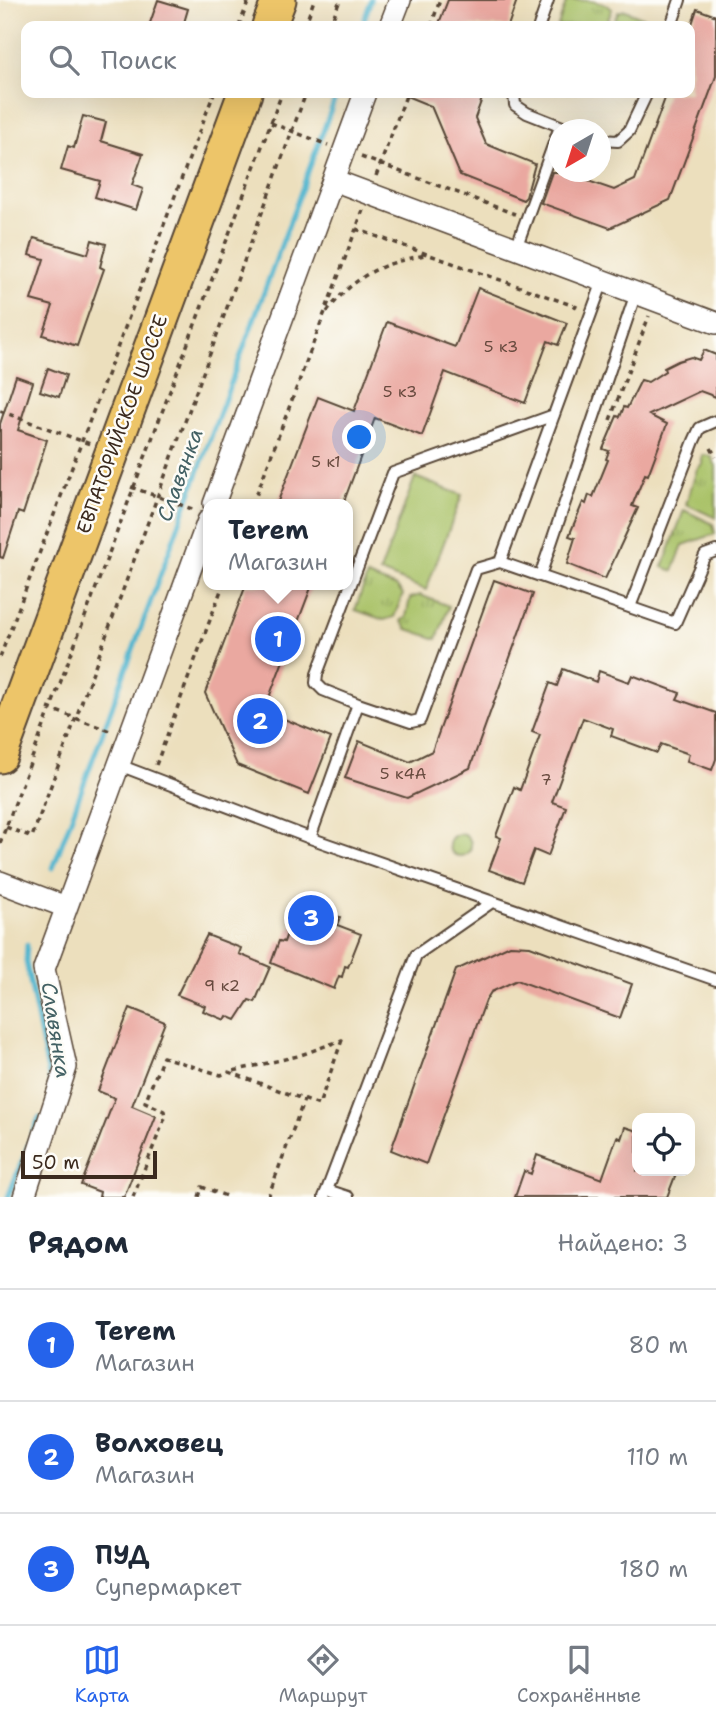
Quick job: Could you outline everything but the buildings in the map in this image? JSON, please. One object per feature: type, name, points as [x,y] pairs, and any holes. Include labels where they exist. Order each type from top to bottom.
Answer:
[{"type":"main road","points":[[272,21],[279,0]]},
{"type":"main road","name":"ЕВПАТОРИЙСКОЕ ШОССЕ","points":[[0,756],[243,98]]},
{"type":"street","points":[[392,21],[400,0]]},
{"type":"street","points":[[211,499],[363,98]]},
{"type":"street","points":[[333,180],[716,323]]},
{"type":"street","points":[[24,1197],[66,1068],[44,969],[119,765],[203,521]]},
{"type":"street","points":[[0,882],[66,907]]},
{"type":"lane","points":[[540,21],[548,0]]},
{"type":"lane","points":[[673,21],[680,0]]},
{"type":"lane","points":[[514,98],[515,105],[548,123]]},
{"type":"lane","points":[[611,141],[618,141],[629,131],[645,98]]},
{"type":"lane","points":[[516,248],[548,165]]},
{"type":"lane","points":[[500,562],[603,281]]},
{"type":"lane","points":[[540,576],[636,293]]},
{"type":"lane","points":[[353,582],[393,473],[554,415]]},
{"type":"lane","points":[[630,607],[700,428],[716,421]]},
{"type":"lane","points":[[350,590],[316,683],[323,690],[411,722],[419,720],[477,569],[500,562],[675,623],[705,555],[716,551]]},
{"type":"lane","points":[[310,838],[358,704]]},
{"type":"lane","points":[[119,765],[310,838],[716,980]]},
{"type":"lane","points":[[348,1197],[325,1193],[416,955],[492,902]]},
{"type":"path","points":[[241,21],[249,0]]},
{"type":"path","points":[[307,21],[314,0]]},
{"type":"path","points":[[332,21],[340,0]]},
{"type":"path","points":[[433,21],[440,0]]},
{"type":"path","points":[[0,657],[212,98]]},
{"type":"path","points":[[0,843],[131,486],[280,98]]},
{"type":"path","points":[[6,827],[32,837],[304,98]]},
{"type":"path","points":[[255,499],[405,98]]},
{"type":"path","points":[[271,123],[527,219]]},
{"type":"path","points":[[356,229],[592,313]]},
{"type":"path","points":[[323,317],[344,289],[375,268],[427,254]]},
{"type":"path","points":[[0,411],[112,452]]},
{"type":"path","points":[[711,448],[716,457]]},
{"type":"path","points":[[131,486],[203,511]]},
{"type":"path","points":[[151,777],[221,590]]},
{"type":"path","points":[[48,708],[117,734]]},
{"type":"path","points":[[133,1197],[165,1118],[164,1111],[145,1102],[163,1057],[221,1075],[229,1072],[298,1056],[342,1040],[319,1105],[229,1072]]},
{"type":"path","points":[[268,1197],[304,1100]]},
{"type":"path","points":[[199,1197],[202,1187],[229,1197]]},
{"type":"green space","points":[[567,0],[591,1],[612,9],[608,21],[560,21]]},
{"type":"green space","points":[[625,10],[651,21],[614,21],[618,12]]},
{"type":"green space","points":[[702,455],[711,456],[716,466],[716,518],[686,504],[697,469],[702,464]]},
{"type":"green space","points":[[415,477],[462,495],[426,590],[380,572]]},
{"type":"green space","points":[[684,510],[713,524],[715,534],[683,545],[673,571],[663,567]]},
{"type":"green space","points":[[367,576],[397,587],[403,594],[394,617],[384,620],[355,610]]},
{"type":"green space","points":[[420,595],[449,606],[437,639],[407,629],[401,621],[406,617],[410,598]]},
{"type":"green space","points":[[460,834],[468,837],[471,845],[468,853],[460,856],[452,853],[449,845],[452,837]]},
{"type":"waterway","name":"Славянка","points":[[364,21],[371,0]]},
{"type":"waterway","name":"Славянка","points":[[53,868],[335,98]]},
{"type":"waterway","name":"Славянка","points":[[27,945],[26,962],[51,1086]]},
{"type":"waterway","name":"Славянка","points":[[8,1197],[39,1118]]},
{"type":"place","name":"Terem","points":[[278,639]]},
{"type":"place","name":"Волховец","points":[[260,721]]},
{"type":"place","name":"ПУД","points":[[311,918]]}]
